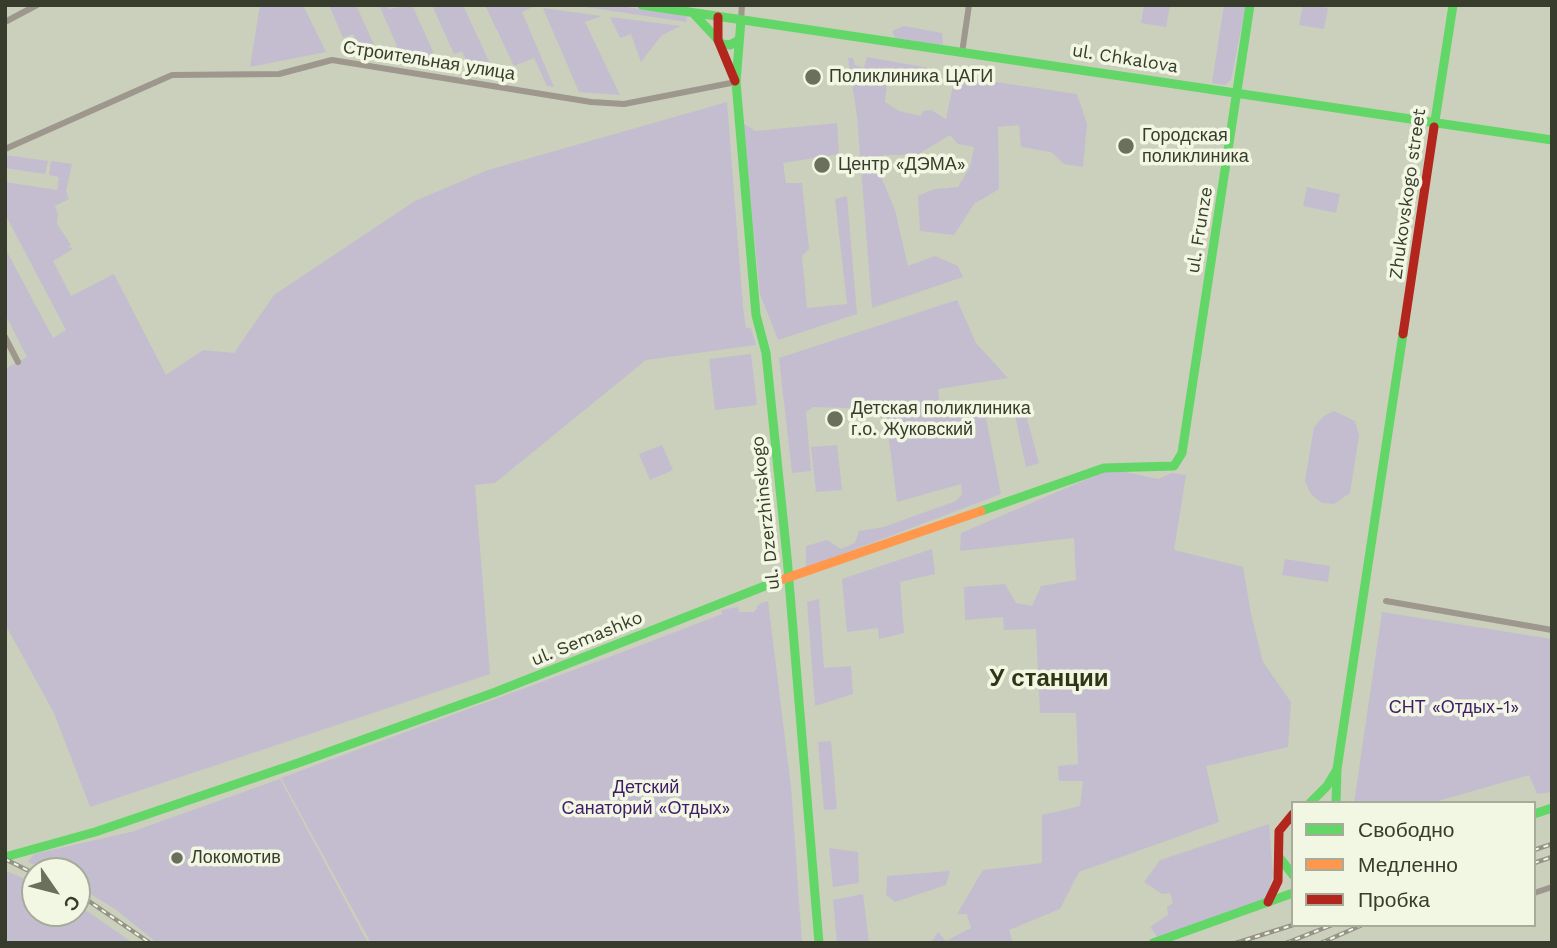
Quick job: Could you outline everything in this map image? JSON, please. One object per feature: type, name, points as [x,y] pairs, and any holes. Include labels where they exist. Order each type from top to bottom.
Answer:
[{"type":"street","points":[[5,22],[37,5]]},
{"type":"street","name":"ul. Chkalova","points":[[642,5],[693,13],[719,12],[741,20],[1089,69],[1236,94],[1552,140]]},
{"type":"street","points":[[741,20],[743,5]]},
{"type":"street","points":[[962,53],[969,5]]},
{"type":"street","name":"ul. Frunze","points":[[1179,460],[1250,5]]},
{"type":"street","name":"Zhukovskogo street","points":[[1336,801],[1337,769],[1453,5]]},
{"type":"street","points":[[719,12],[718,40],[730,45],[739,40]]},
{"type":"street","name":"ul. Dzerzhinskogo","points":[[693,13],[718,40],[736,82]]},
{"type":"street","name":"ul. Dzerzhinskogo","points":[[741,20],[736,82],[756,315],[766,353],[789,577],[819,943]]},
{"type":"street","name":"Строительная улица","points":[[5,149],[172,75],[279,74],[332,60],[591,102],[624,104],[736,82]]},
{"type":"street","points":[[5,337],[18,362]]},
{"type":"street","name":"ul. Semashko","points":[[5,858],[95,832],[493,694],[789,577],[1104,468],[1167,468],[1179,460]]},
{"type":"street","points":[[1386,601],[1552,630]]},
{"type":"street","points":[[1312,801],[1327,786],[1337,769]]},
{"type":"street","points":[[1268,902],[1278,881],[1279,831],[1291,816]]},
{"type":"street","points":[[1277,852],[1282,864],[1291,873]]},
{"type":"street","points":[[1153,943],[1291,894]]},
{"type":"green space","points":[[260,5],[303,5],[326,52],[250,67]]},
{"type":"green space","points":[[329,5],[356,5],[380,58],[362,55],[353,34],[343,38]]},
{"type":"green space","points":[[379,5],[387,5],[389,9],[412,5],[441,69],[388,59],[400,53]]},
{"type":"green space","points":[[432,5],[463,5],[497,79],[473,75],[462,51],[454,54]]},
{"type":"green space","points":[[485,5],[535,6],[522,12],[554,87],[547,86],[534,58],[514,66]]},
{"type":"green space","points":[[573,5],[613,5],[687,16],[686,22]]},
{"type":"green space","points":[[1144,5],[1170,5],[1166,27],[1141,23]]},
{"type":"green space","points":[[1224,5],[1246,5],[1231,80],[1225,85],[1212,83]]},
{"type":"green space","points":[[1303,5],[1328,8],[1324,29],[1299,25]]},
{"type":"green space","points":[[543,8],[602,16],[585,22],[620,95],[579,92]]},
{"type":"green space","points":[[610,17],[681,26],[662,35],[641,62],[631,34],[620,38]]},
{"type":"green space","points":[[904,26],[942,33],[943,45],[895,38],[892,31]]},
{"type":"green space","points":[[867,57],[929,68],[918,77],[911,74],[907,78],[887,83],[885,102],[899,111],[921,116],[923,111],[931,110],[946,119],[955,76],[1077,94],[1087,124],[1083,167],[1064,164],[1051,152],[1021,147],[1019,125],[998,127],[999,189],[974,204],[954,235],[920,231],[918,196],[934,189],[958,187],[970,167],[974,147],[958,144],[950,135],[917,155],[884,155],[877,167],[895,210],[908,266],[935,256],[958,266],[963,277],[872,308],[857,116],[848,58],[853,58],[855,65],[864,68]]},
{"type":"green space","points":[[727,102],[743,307],[746,328],[751,328],[756,345],[646,360],[495,483],[475,485],[490,674],[90,807],[54,713],[5,624],[5,369],[27,357],[5,314],[5,248],[53,338],[66,330],[5,214],[5,182],[57,190],[59,177],[49,175],[51,161],[72,164],[66,191],[69,199],[55,206],[57,224],[71,245],[68,246],[73,249],[53,261],[71,296],[114,274],[166,375],[203,350],[234,353],[274,295],[415,201],[488,170]]},
{"type":"green space","points":[[743,123],[755,131],[837,123],[839,154],[783,163],[786,183],[802,183],[809,249],[802,256],[807,308],[847,304],[835,199],[847,196],[857,314],[778,340],[760,294]]},
{"type":"green space","points":[[5,155],[48,161],[45,174],[5,168]]},
{"type":"green space","points":[[1307,187],[1340,194],[1336,213],[1303,206]]},
{"type":"green space","points":[[957,300],[976,343],[1008,378],[938,389],[941,415],[1022,400],[1039,463],[1026,467],[1014,411],[986,418],[1001,494],[806,568],[806,546],[827,540],[841,549],[855,543],[859,531],[884,527],[956,501],[962,494],[961,484],[897,502],[885,409],[813,407],[806,412],[811,471],[792,473],[779,358]]},
{"type":"green space","points":[[751,354],[757,405],[715,410],[709,359]]},
{"type":"green space","points":[[1334,411],[1355,421],[1359,436],[1350,493],[1334,504],[1322,503],[1311,494],[1305,481],[1314,427],[1324,416]]},
{"type":"green space","points":[[662,445],[673,470],[650,480],[639,454]]},
{"type":"green space","points":[[837,445],[842,490],[816,492],[811,447]]},
{"type":"green space","points":[[1111,469],[1158,479],[1172,473],[1186,475],[1174,550],[1243,567],[1263,662],[1291,702],[1288,747],[1206,766],[1219,822],[1079,872],[1060,909],[1009,930],[1013,943],[931,943],[938,932],[946,941],[971,928],[967,914],[957,914],[983,870],[1042,863],[1042,815],[1080,806],[1083,781],[1059,781],[1058,766],[1078,764],[1076,713],[1040,713],[1036,629],[1004,630],[1003,617],[965,620],[964,587],[1005,584],[1016,603],[1032,606],[1041,586],[1076,580],[1074,538],[960,551],[961,533]]},
{"type":"green space","points":[[932,549],[935,574],[900,582],[904,633],[879,639],[878,628],[847,632],[842,579]]},
{"type":"green space","points":[[1285,559],[1330,566],[1328,582],[1282,575]]},
{"type":"green space","points":[[819,599],[824,668],[851,666],[853,694],[815,706],[807,602]]},
{"type":"green space","name":"Детский Санаторий «Отдых»","points":[[768,601],[791,787],[802,943],[371,943],[281,778],[628,650],[722,614],[721,610],[738,607],[739,612],[754,612],[759,604]]},
{"type":"green space","name":"СНТ «Отдых-1»","points":[[1382,612],[1552,639],[1552,792],[1537,794],[1529,775],[1438,801],[1354,801]]},
{"type":"green space","points":[[831,741],[837,809],[824,810],[818,742]]},
{"type":"green space","name":"Локомотив","points":[[280,779],[368,943],[157,943],[115,909],[91,894],[91,857],[32,857],[34,854],[131,832]]},
{"type":"green space","points":[[1269,824],[1273,874],[1266,900],[1159,939],[1150,927],[1168,915],[1167,907],[1173,903],[1170,893],[1162,894],[1144,882],[1160,860]]},
{"type":"green space","points":[[829,848],[858,852],[859,883],[833,887]]},
{"type":"green space","points":[[6,871],[21,877],[21,927],[91,927],[91,914],[133,943],[5,943]]},
{"type":"green space","points":[[950,871],[946,885],[895,902],[886,895],[887,876]]},
{"type":"green space","points":[[863,894],[869,943],[837,943],[833,900]]},
{"type":"railway","points":[[1536,849],[1552,844]]},
{"type":"railway","points":[[1536,862],[1552,857]]},
{"type":"railway","points":[[5,859],[21,867]]},
{"type":"railway","points":[[91,903],[150,943]]},
{"type":"railway","points":[[1236,943],[1291,926]]},
{"type":"railway","points":[[1286,943],[1327,927]]},
{"type":"railway","points":[[1321,943],[1357,927]]},
{"type":"traffic: fast","points":[[642,5],[1552,140]]},
{"type":"traffic: fast","points":[[981,511],[1104,468],[1174,466],[1182,453],[1250,5]]},
{"type":"traffic: fast","points":[[1434,127],[1453,5]]},
{"type":"traffic: fast","points":[[693,13],[722,44],[730,45],[739,40]]},
{"type":"traffic: fast","points":[[741,20],[736,82],[756,315],[766,353],[787,557],[819,943]]},
{"type":"traffic: fast","points":[[1336,801],[1337,769],[1403,334]]},
{"type":"traffic: fast","points":[[5,857],[95,832],[298,763],[493,693],[775,582]]},
{"type":"traffic: fast","points":[[1312,801],[1327,786],[1336,771]]},
{"type":"traffic: fast","points":[[1536,813],[1552,808]]},
{"type":"traffic: fast","points":[[1279,857],[1291,872]]},
{"type":"traffic: fast","points":[[1153,943],[1291,894]]},
{"type":"traffic: slow","points":[[775,582],[981,511]]},
{"type":"traffic: jam","points":[[718,17],[718,40],[735,81]]},
{"type":"traffic: jam","points":[[1403,334],[1434,127]]},
{"type":"traffic: jam","points":[[1268,902],[1278,881],[1279,831],[1291,816]]},
{"type":"place","name":"Поликлиника ЦАГИ","points":[[813,77]]},
{"type":"place","name":"Городская поликлиника","points":[[1126,146]]},
{"type":"place","name":"Центр «ДЭМА»","points":[[822,165]]},
{"type":"place","name":"Детская поликлиника г.о. Жуковский","points":[[835,419]]},
{"type":"place","name":"Локомотив","points":[[177,858]]},
{"type":"district","name":"У станции","points":[[1049,679]]}]
